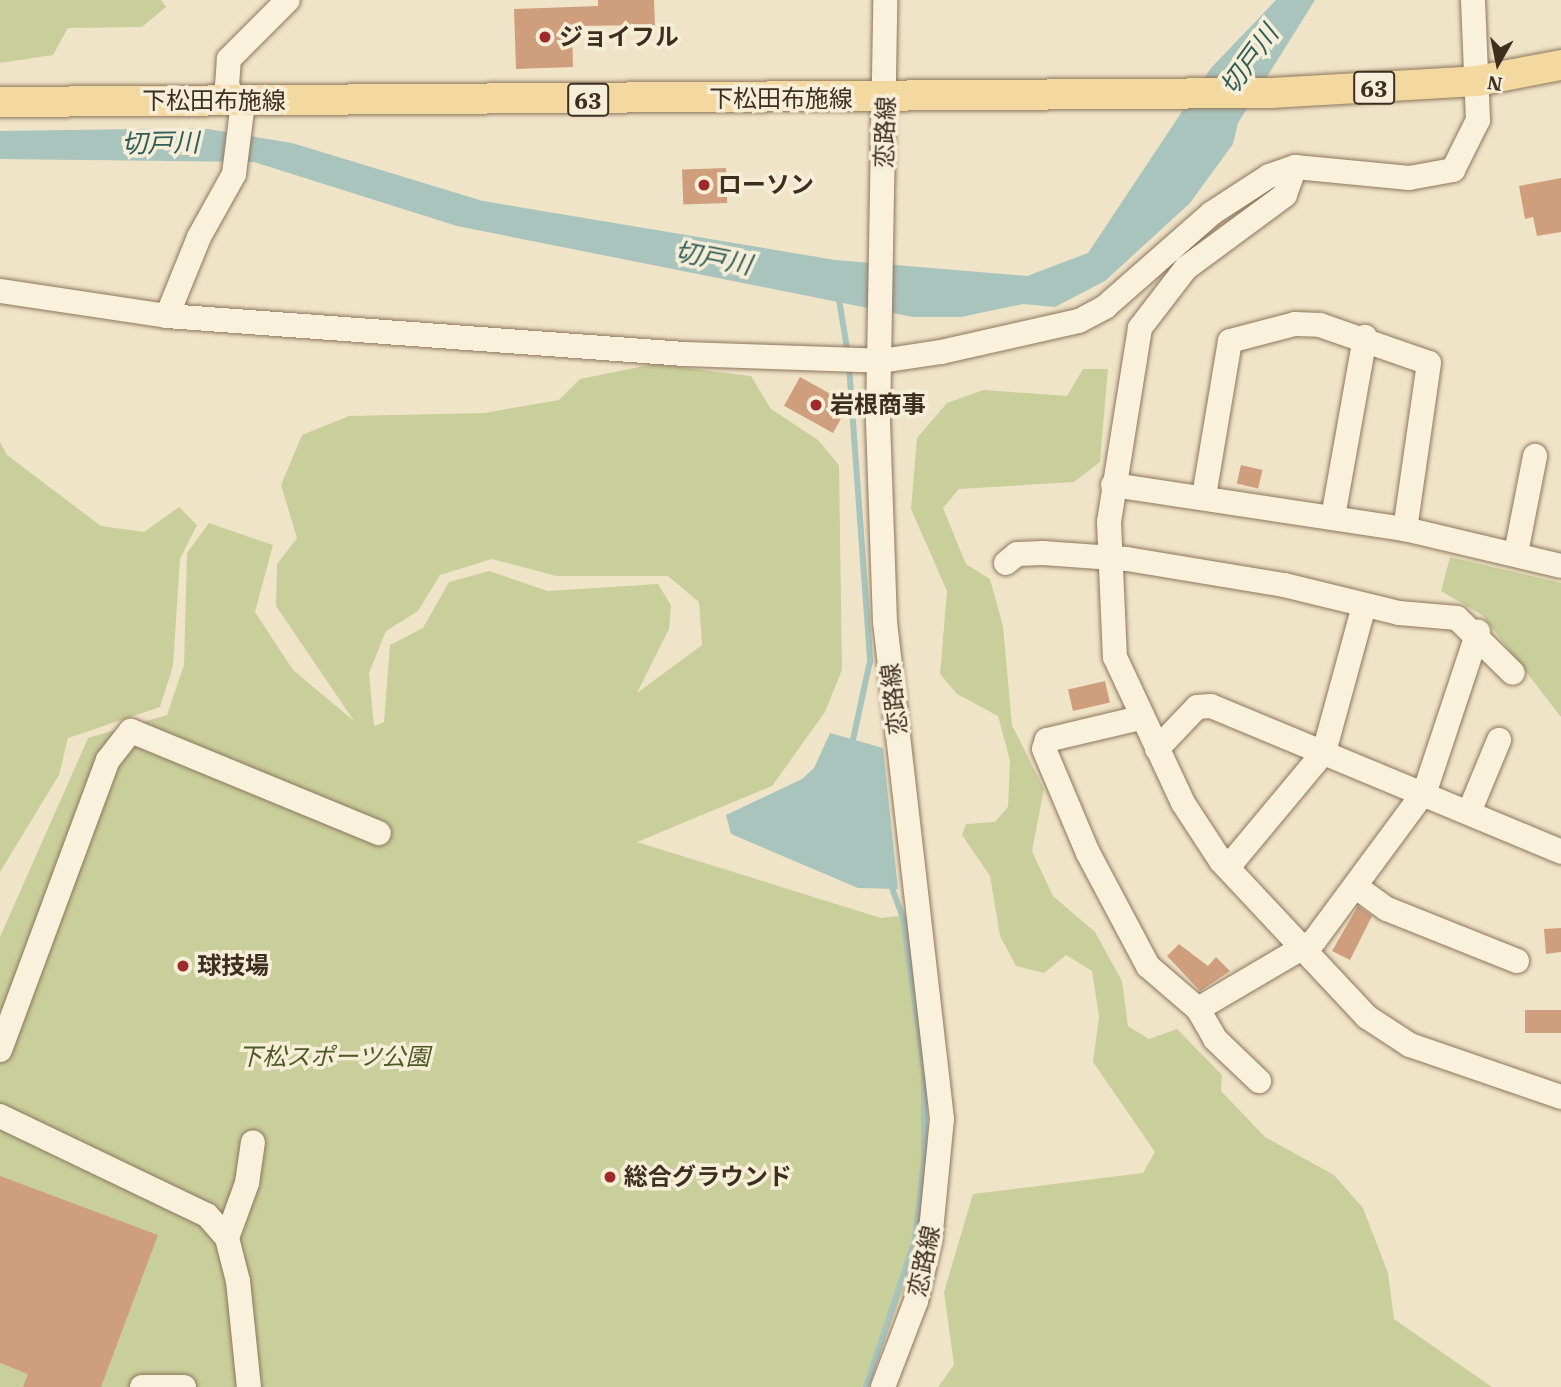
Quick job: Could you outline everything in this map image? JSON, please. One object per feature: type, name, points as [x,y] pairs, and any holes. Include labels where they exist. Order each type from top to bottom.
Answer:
[{"type":"main road","name":"下松田布施線","points":[[0,102],[240,114],[1271,93],[1477,82],[1561,65]]},
{"type":"street","points":[[167,316],[199,237],[234,174],[240,114],[228,86],[229,59],[288,0]]},
{"type":"street","name":"恋路線","points":[[883,1387],[916,1301],[930,1241],[942,1119],[885,622],[880,324],[887,99],[885,0]]},
{"type":"street","points":[[0,291],[167,316],[685,354],[881,361],[1079,321],[1131,286],[1212,213],[1269,176],[1295,167],[1409,178],[1453,170],[1478,120],[1473,0]]},
{"type":"street","points":[[1295,167],[1285,195],[1186,268],[1140,328],[1113,485],[1108,560],[1115,657],[1140,718],[1221,861],[1367,1017],[1410,1045],[1561,1097]]},
{"type":"street","points":[[1204,496],[1230,341],[1295,324],[1365,337],[1429,363],[1405,529]]},
{"type":"street","points":[[1333,517],[1365,337]]},
{"type":"street","points":[[1516,552],[1535,456]]},
{"type":"street","points":[[1113,485],[1204,496],[1405,529],[1516,552],[1561,566]]},
{"type":"street","points":[[1006,563],[1017,554],[1043,553],[1108,560],[1284,585],[1364,606],[1457,618],[1478,632],[1513,673]]},
{"type":"street","points":[[1221,861],[1234,860],[1324,752],[1364,606]]},
{"type":"street","points":[[1198,1009],[1303,950],[1425,792],[1478,632]]},
{"type":"street","points":[[1157,749],[1197,707],[1211,706],[1470,810],[1561,852]]},
{"type":"street","points":[[1140,718],[1048,740],[1044,749],[1088,853],[1147,967],[1198,1009],[1215,1039],[1259,1081]]},
{"type":"street","points":[[0,1050],[108,760],[131,731],[379,833]]},
{"type":"street","points":[[1470,810],[1499,740]]},
{"type":"street","points":[[1355,886],[1387,909],[1517,961]]},
{"type":"street","points":[[0,1116],[207,1215],[227,1238]]},
{"type":"street","points":[[249,1387],[227,1238],[247,1183],[253,1142]]},
{"type":"street","points":[[142,1387],[184,1387]]},
{"type":"green space","points":[[0,0],[161,0],[166,7],[142,27],[68,28],[53,55],[0,63]]},
{"type":"green space","name":"下松スポーツ公園","points":[[654,364],[751,376],[771,409],[818,440],[839,465],[842,670],[825,712],[772,786],[637,842],[881,918],[906,915],[927,1080],[929,1155],[904,1287],[868,1387],[0,1387],[0,937],[88,738],[167,715],[184,665],[187,553],[209,523],[273,545],[255,612],[293,670],[354,721],[276,606],[277,564],[297,538],[281,485],[302,435],[349,416],[484,413],[559,400],[580,379]],"holes":[[[492,559],[557,576],[668,576],[699,602],[702,645],[637,693],[669,629],[671,605],[658,584],[548,591],[489,571],[449,582],[423,628],[390,645],[384,722],[374,726],[369,673],[386,631],[418,611],[440,575]]]},
{"type":"green space","points":[[1083,369],[1108,369],[1100,462],[1074,482],[959,489],[943,508],[966,564],[990,579],[1003,626],[1012,725],[1044,789],[1032,851],[1053,896],[1095,932],[1122,981],[1128,1026],[1149,1039],[1177,1029],[1222,1075],[1221,1091],[1265,1137],[1334,1175],[1363,1208],[1388,1273],[1394,1319],[1492,1387],[938,1387],[954,1365],[944,1292],[973,1194],[1143,1173],[1155,1152],[1093,1062],[1099,1017],[1092,971],[1066,955],[1044,973],[1016,966],[1000,936],[990,876],[962,835],[966,824],[995,822],[1008,807],[1010,761],[998,716],[957,694],[940,674],[947,591],[911,509],[917,438],[947,403],[983,390],[1067,396]]},
{"type":"green space","points":[[0,442],[7,455],[101,526],[144,532],[179,507],[197,525],[180,559],[173,666],[160,707],[68,738],[59,775],[0,872]]},
{"type":"green space","points":[[1450,557],[1561,583],[1561,717],[1482,615],[1441,591]]},
{"type":"water","name":"切戸川","points":[[1276,0],[1315,0],[1238,123],[1233,144],[1190,203],[1105,281],[1055,307],[1023,304],[961,317],[913,317],[457,226],[254,162],[0,159],[0,131],[202,128],[292,143],[483,201],[835,260],[1027,276],[1088,253],[1211,68]]},
{"type":"water","points":[[830,733],[883,748],[898,889],[858,888],[731,834],[726,815],[802,779],[814,768]]},
{"type":"building","points":[[598,0],[654,0],[655,25],[572,26],[573,67],[516,69],[514,9],[598,6]]},
{"type":"building","points":[[726,168],[727,203],[683,205],[682,170]]},
{"type":"building","points":[[1561,178],[1561,232],[1537,236],[1533,217],[1525,219],[1519,186]]},
{"type":"building","name":"岩根商事","points":[[800,377],[849,404],[833,433],[784,406]]},
{"type":"building","points":[[1241,465],[1262,470],[1258,488],[1237,484]]},
{"type":"building","points":[[1105,681],[1110,702],[1073,711],[1068,690]]},
{"type":"building","points":[[1358,906],[1372,916],[1350,960],[1332,951]]},
{"type":"building","points":[[1561,928],[1561,952],[1546,954],[1544,929]]},
{"type":"building","points":[[1179,944],[1208,966],[1216,957],[1230,971],[1200,991],[1167,956]]},
{"type":"building","points":[[1525,1010],[1561,1010],[1561,1033],[1525,1033]]},
{"type":"building","points":[[0,1176],[158,1235],[101,1387],[23,1387],[28,1374],[0,1363]]},
{"type":"waterway","points":[[838,293],[848,355]]},
{"type":"waterway","points":[[849,366],[870,661],[852,744]]},
{"type":"waterway","points":[[866,1387],[915,1240],[924,1161],[924,1069],[903,918],[890,883]]},
{"type":"place","name":"ジョイフル","points":[[545,37]]},
{"type":"place","name":"ローソン","points":[[704,185]]},
{"type":"place","name":"岩根商事","points":[[816,405]]},
{"type":"place","name":"球技場","points":[[183,966]]},
{"type":"place","name":"総合グラウンド","points":[[610,1177]]}]
